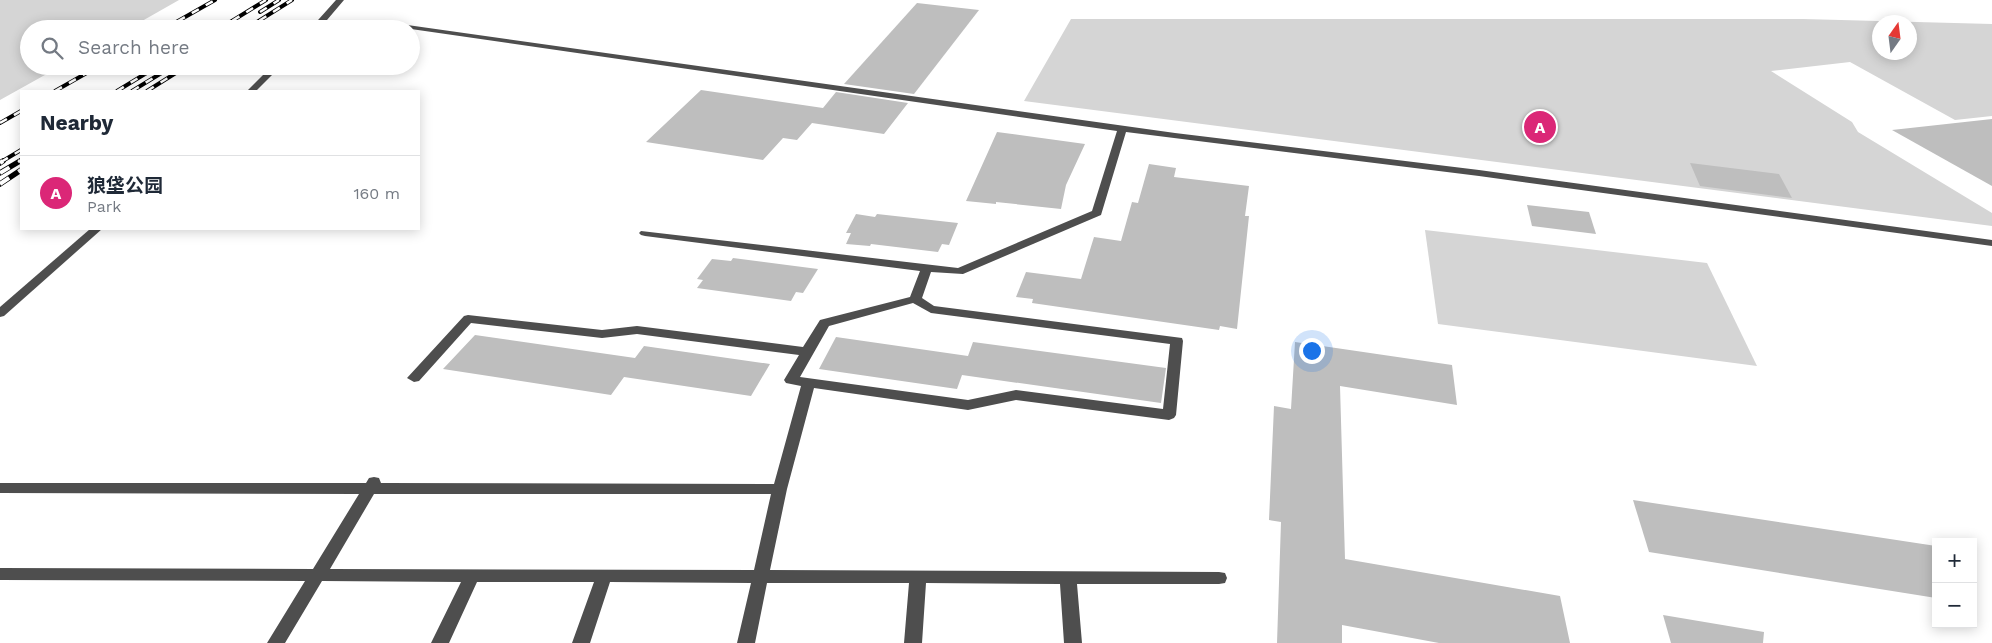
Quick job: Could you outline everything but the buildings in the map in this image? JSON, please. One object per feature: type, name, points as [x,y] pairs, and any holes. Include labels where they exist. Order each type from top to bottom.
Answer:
[{"type":"street","points":[[322,20],[340,0]]},
{"type":"street","points":[[420,29],[1122,129],[1479,173],[1992,243]]},
{"type":"street","points":[[252,90],[268,75]]},
{"type":"street","points":[[645,233],[959,272],[1097,213],[1122,129]]},
{"type":"street","points":[[0,313],[95,230]]},
{"type":"street","points":[[915,298],[927,268]]},
{"type":"street","points":[[915,298],[931,309],[1177,341],[1169,415],[1016,395],[968,405],[792,380],[807,352],[824,323],[915,298]]},
{"type":"street","points":[[414,378],[468,320],[602,334],[637,330],[807,352]]},
{"type":"street","points":[[746,643],[780,489],[809,383]]},
{"type":"street","points":[[0,488],[373,484],[780,489]]},
{"type":"street","points":[[276,643],[373,484]]},
{"type":"street","points":[[0,574],[1219,578]]},
{"type":"street","points":[[440,643],[472,576]]},
{"type":"street","points":[[581,643],[604,576]]},
{"type":"street","points":[[913,643],[918,577]]},
{"type":"street","points":[[1068,577],[1073,643]]},
{"type":"shaded area","points":[[0,0],[179,0],[144,20],[20,20],[20,75],[45,75],[0,100]]},
{"type":"shaded area","points":[[1071,19],[1803,19],[1872,21],[1872,60],[1917,60],[1917,22],[1992,24],[1992,116],[1955,120],[1850,62],[1771,71],[1852,122],[1858,132],[1992,213],[1992,226],[1024,101]]},
{"type":"shaded area","points":[[1425,230],[1707,263],[1757,366],[1438,324]]},
{"type":"railway","points":[[180,20],[215,0]]},
{"type":"railway","points":[[234,20],[266,0]]},
{"type":"railway","points":[[260,12],[279,0]]},
{"type":"railway","points":[[260,20],[292,0]]},
{"type":"railway","points":[[57,90],[83,75]]},
{"type":"railway","points":[[119,90],[143,75]]},
{"type":"railway","points":[[134,90],[158,75]]},
{"type":"railway","points":[[149,90],[173,75]]},
{"type":"railway","points":[[0,123],[20,112]]},
{"type":"railway","points":[[1,162],[20,151]]},
{"type":"railway","points":[[0,173],[20,161]]},
{"type":"railway","points":[[0,184],[20,171]]},
{"type":"place","name":"狼垡公园","points":[[1540,127]]}]
